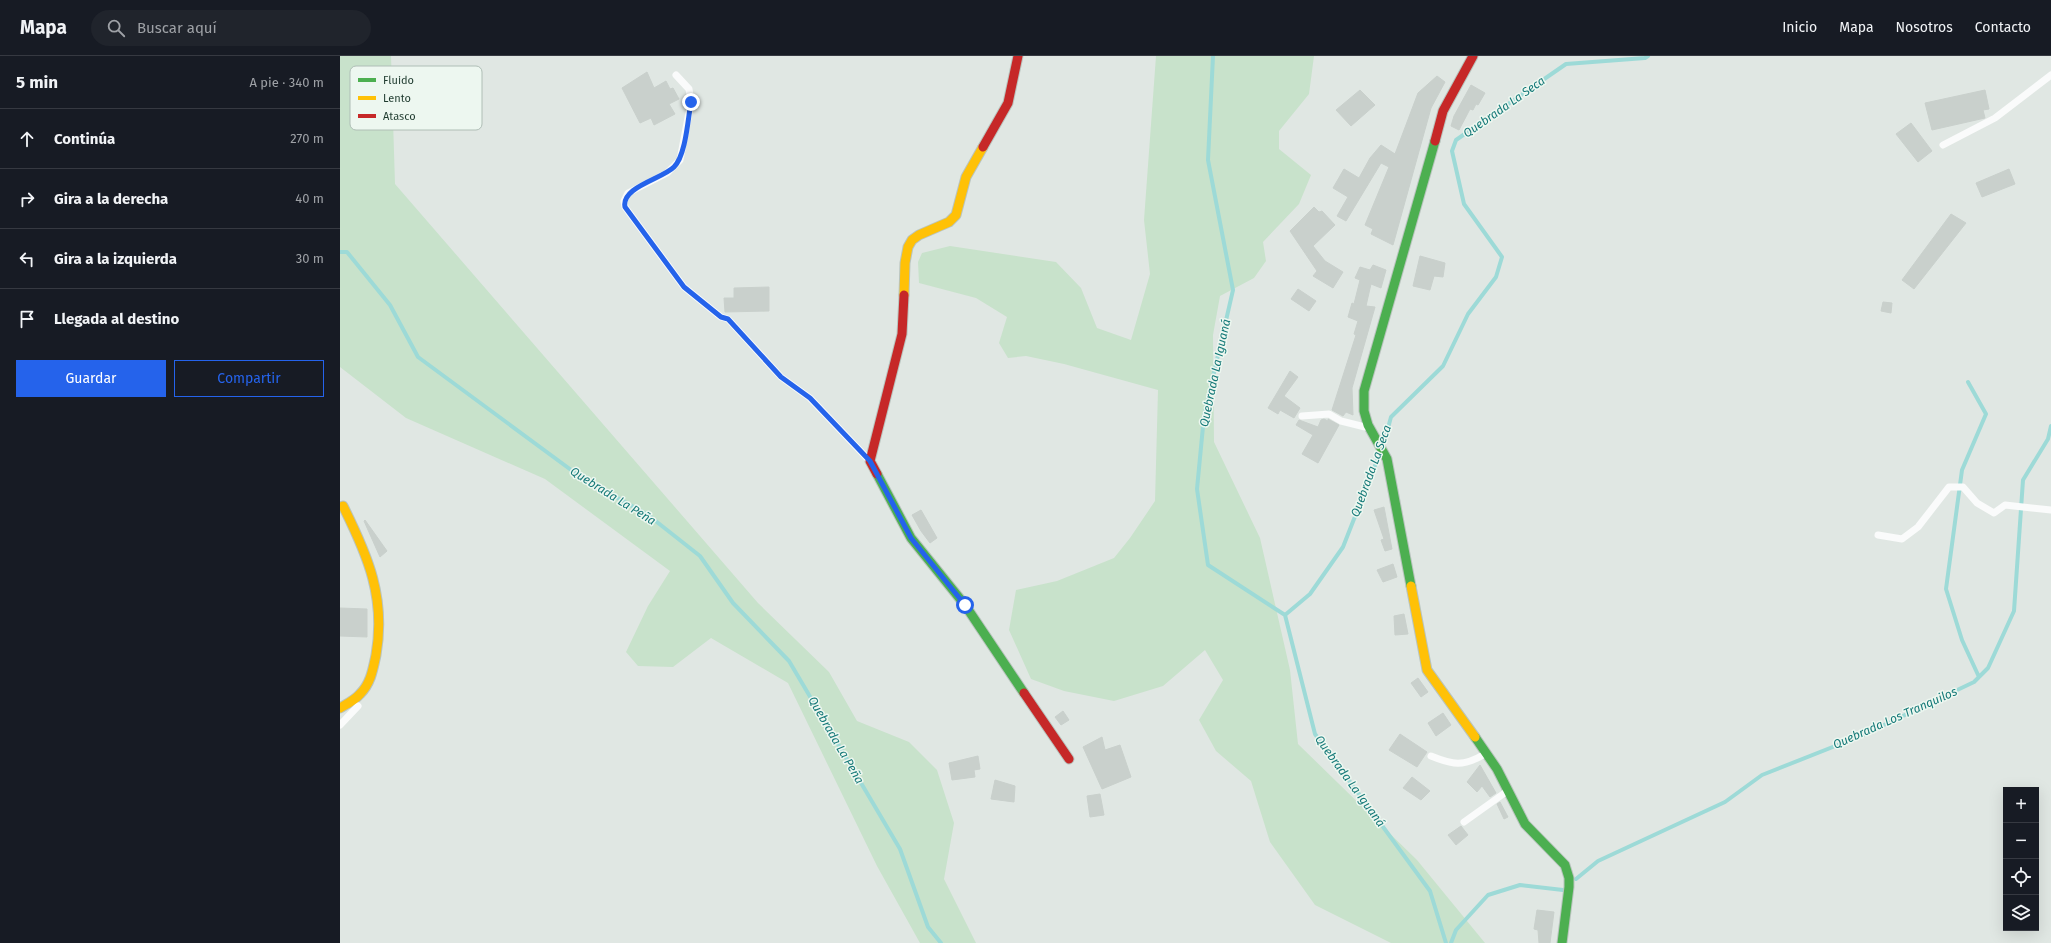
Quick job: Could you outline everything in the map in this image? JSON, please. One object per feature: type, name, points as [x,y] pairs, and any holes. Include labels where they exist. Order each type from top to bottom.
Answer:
[{"type":"street","points":[[1018,56],[1008,104],[966,177],[956,215],[949,222],[912,240],[908,247],[905,263],[902,334],[870,461],[911,538],[965,605],[1069,759]]},
{"type":"street","points":[[1473,56],[1443,111],[1364,391],[1364,411],[1369,428],[1387,459],[1427,670],[1497,769],[1525,824],[1565,865],[1568,871],[1569,887],[1562,943]]},
{"type":"street","points":[[340,708],[361,694],[371,676],[380,639],[381,616],[375,581],[361,540],[344,506]]},
{"type":"lane","points":[[676,75],[689,89],[691,94],[691,102],[680,160],[667,173],[628,193],[624,201],[625,207],[684,287],[721,317],[728,319],[781,377],[810,398],[870,461]]},
{"type":"lane","points":[[1943,145],[1995,118],[2051,76]]},
{"type":"lane","points":[[1302,416],[1329,414],[1341,421],[1369,428]]},
{"type":"lane","points":[[1878,535],[1902,539],[1918,527],[1948,487],[1963,487],[1977,503],[1994,513],[2005,505],[2051,510]]},
{"type":"lane","points":[[340,725],[357,708],[361,694]]},
{"type":"lane","points":[[1431,756],[1451,764],[1472,762],[1486,753]]},
{"type":"lane","points":[[1464,822],[1508,791]]},
{"type":"green space","points":[[340,56],[391,56],[391,66],[350,66],[350,130],[393,130],[395,184],[758,603],[829,672],[857,721],[909,742],[937,770],[954,823],[944,879],[976,943],[920,943],[877,866],[788,683],[711,638],[673,667],[638,666],[626,652],[648,606],[670,571],[545,479],[406,418],[340,367]]},
{"type":"green space","points":[[1156,56],[1314,56],[1309,94],[1279,131],[1279,149],[1311,175],[1299,204],[1263,242],[1266,261],[1254,278],[1220,296],[1213,335],[1214,442],[1260,538],[1290,670],[1298,744],[1417,860],[1485,943],[1391,943],[1315,905],[1270,842],[1251,781],[1216,751],[1199,720],[1223,680],[1205,650],[1163,686],[1114,701],[1064,691],[1031,679],[1009,630],[1016,590],[1057,581],[1114,558],[1130,538],[1155,501],[1158,390],[1064,364],[1026,356],[1008,358],[999,343],[1007,317],[976,298],[919,283],[918,262],[922,253],[950,246],[1056,262],[1081,288],[1097,328],[1131,340],[1150,274],[1144,220]]},
{"type":"building","points":[[647,72],[654,88],[666,81],[670,89],[673,88],[679,99],[669,104],[675,114],[654,125],[651,118],[640,123],[622,88]]},
{"type":"building","points":[[1437,76],[1445,82],[1431,108],[1393,245],[1371,234],[1373,229],[1365,225],[1389,167],[1381,163],[1346,221],[1337,216],[1348,197],[1333,188],[1344,169],[1359,178],[1370,158],[1381,145],[1395,154],[1418,93]]},
{"type":"building","points":[[1471,85],[1485,93],[1478,105],[1476,104],[1473,110],[1470,109],[1459,130],[1451,126],[1454,116]]},
{"type":"building","points":[[1360,90],[1375,105],[1351,126],[1336,110]]},
{"type":"building","points":[[1985,90],[1989,109],[1983,110],[1985,118],[1932,130],[1925,103]]},
{"type":"building","points":[[1911,123],[1932,151],[1918,162],[1896,134]]},
{"type":"building","points":[[2009,169],[2015,184],[1982,197],[1976,183]]},
{"type":"building","points":[[1314,207],[1319,212],[1322,211],[1335,225],[1313,246],[1325,261],[1343,272],[1333,288],[1313,276],[1317,271],[1290,231]]},
{"type":"building","points":[[1951,214],[1966,223],[1914,289],[1902,280]]},
{"type":"building","points":[[1420,256],[1445,263],[1443,277],[1434,276],[1430,290],[1413,286]]},
{"type":"building","points":[[1373,265],[1386,270],[1381,288],[1371,284],[1366,306],[1375,307],[1352,388],[1353,415],[1346,412],[1343,416],[1332,410],[1356,335],[1354,334],[1358,321],[1348,317],[1352,303],[1354,304],[1360,280],[1355,278],[1360,267],[1370,270]]},
{"type":"building","points":[[769,287],[769,311],[725,312],[724,298],[734,298],[734,288]]},
{"type":"building","points":[[1298,289],[1316,301],[1309,311],[1291,299]]},
{"type":"building","points":[[1883,302],[1892,303],[1891,313],[1881,311]]},
{"type":"building","points":[[1290,371],[1298,377],[1284,396],[1300,408],[1294,418],[1280,410],[1278,414],[1268,408]]},
{"type":"building","points":[[1324,419],[1328,421],[1328,419],[1339,425],[1318,463],[1302,454],[1313,435],[1296,425],[1299,420],[1318,427],[1321,420]]},
{"type":"building","points":[[1384,507],[1392,549],[1385,551],[1381,540],[1384,539],[1374,510]]},
{"type":"building","points":[[921,510],[937,538],[930,543],[912,515]]},
{"type":"building","points":[[365,520],[387,551],[380,557],[364,521]]},
{"type":"building","points":[[1393,564],[1397,577],[1383,582],[1377,570]]},
{"type":"building","points":[[340,608],[367,609],[367,637],[340,636]]},
{"type":"building","points":[[1404,614],[1408,634],[1395,635],[1394,616]]},
{"type":"building","points":[[1418,678],[1428,692],[1421,697],[1411,683]]},
{"type":"building","points":[[1063,711],[1069,720],[1061,725],[1055,717]]},
{"type":"building","points":[[1443,713],[1451,725],[1436,736],[1428,723]]},
{"type":"building","points":[[1400,734],[1427,752],[1417,767],[1389,750]]},
{"type":"building","points":[[1102,737],[1105,750],[1120,745],[1131,777],[1102,789],[1083,747]]},
{"type":"building","points":[[978,756],[980,769],[974,770],[975,777],[952,780],[949,763]]},
{"type":"building","points":[[1480,765],[1496,793],[1490,797],[1482,786],[1477,792],[1467,782]]},
{"type":"building","points":[[1412,777],[1430,791],[1421,800],[1403,788]]},
{"type":"building","points":[[995,780],[1015,786],[1014,802],[991,799]]},
{"type":"building","points":[[1100,794],[1104,815],[1090,817],[1087,796]]},
{"type":"building","points":[[1500,802],[1508,817],[1504,819],[1497,804]]},
{"type":"building","points":[[1461,826],[1468,835],[1456,845],[1448,835]]},
{"type":"building","points":[[1537,910],[1554,912],[1550,943],[1539,943],[1538,930],[1534,929]]},
{"type":"waterway","name":"Quebrada La Iguaná","points":[[1213,56],[1208,160],[1233,290],[1204,416],[1197,489],[1208,565],[1285,615],[1315,734],[1430,891],[1446,943]]},
{"type":"waterway","name":"Quebrada La Seca","points":[[1385,439],[1391,417],[1443,366],[1468,314],[1496,277],[1502,257],[1464,204],[1452,151],[1456,140],[1566,64],[1645,58],[1648,56]]},
{"type":"waterway","name":"Quebrada La Peña","points":[[340,252],[347,252],[390,305],[418,357],[582,478],[648,515],[700,556],[733,603],[789,661],[900,849],[928,927],[941,943]]},
{"type":"waterway","points":[[1968,382],[1986,414],[1962,470],[1946,589],[1962,640],[1979,677]]},
{"type":"waterway","name":"Quebrada Los Tranquilos","points":[[1576,879],[1598,861],[1725,802],[1762,775],[1863,735],[1974,682],[1988,668],[2014,611],[2023,480],[2048,439],[2051,426]]},
{"type":"waterway","name":"Quebrada La Seca","points":[[1285,615],[1310,594],[1343,547],[1378,458]]},
{"type":"waterway","name":"Quebrada Los Tranquilos","points":[[1451,943],[1456,930],[1488,895],[1520,885],[1563,890]]},
{"type":"traffic: fast","points":[[1411,586],[1387,459],[1368,425],[1364,411],[1364,391],[1435,141]]},
{"type":"traffic: fast","points":[[877,474],[911,538],[965,605],[1024,693]]},
{"type":"traffic: fast","points":[[1475,737],[1497,769],[1525,824],[1565,865],[1569,878],[1569,887],[1562,943]]},
{"type":"traffic: slow","points":[[904,295],[905,263],[908,247],[912,240],[919,235],[949,222],[956,215],[966,177],[983,147]]},
{"type":"traffic: slow","points":[[340,708],[351,702],[364,690],[371,676],[376,655],[379,615],[373,578],[360,542],[343,506]]},
{"type":"traffic: slow","points":[[1411,586],[1427,670],[1475,737]]},
{"type":"traffic: jam","points":[[983,147],[1008,103],[1018,56]]},
{"type":"traffic: jam","points":[[1435,141],[1443,111],[1473,56]]},
{"type":"traffic: jam","points":[[877,474],[870,461],[902,334],[904,295]]},
{"type":"traffic: jam","points":[[1024,693],[1069,759]]},
{"type":"route","points":[[691,102],[680,160],[667,173],[628,193],[624,201],[625,207],[684,287],[721,317],[728,319],[781,377],[810,398],[870,461],[877,477],[911,538],[965,605]]}]
